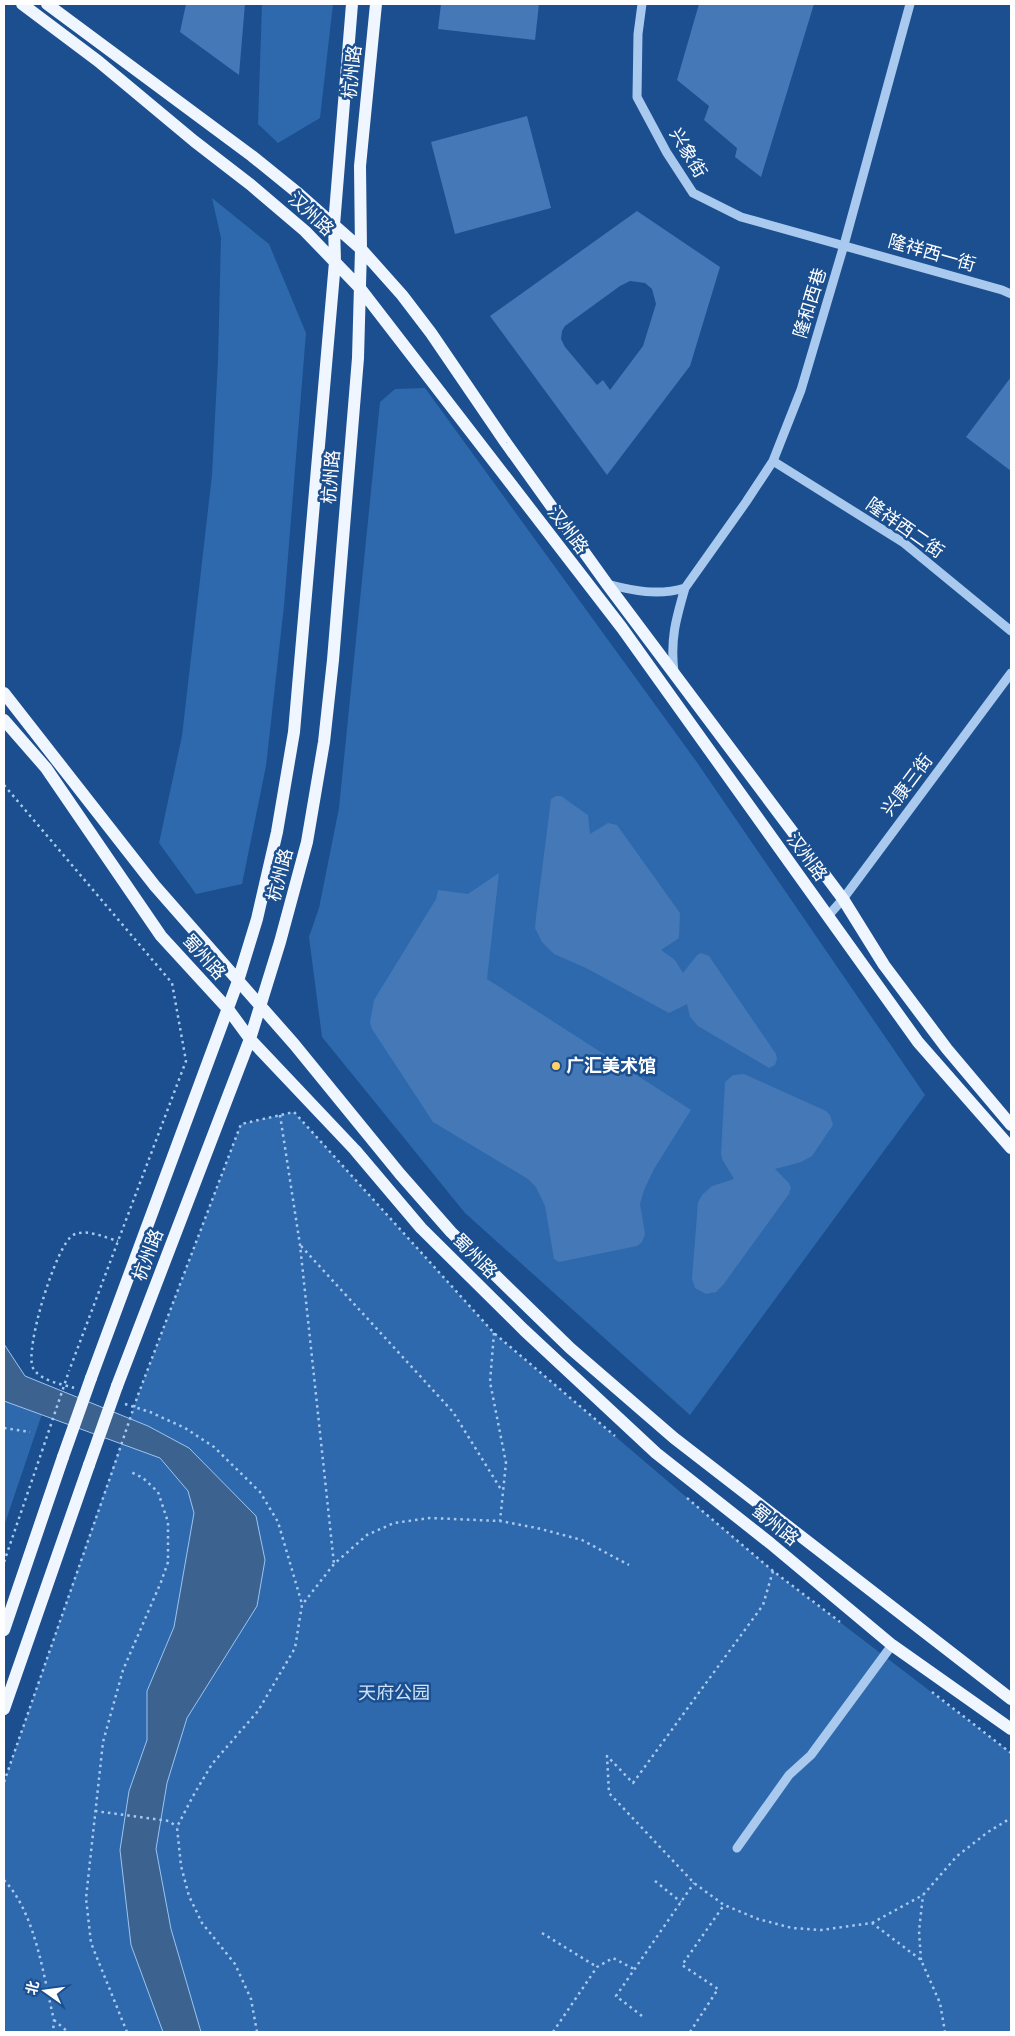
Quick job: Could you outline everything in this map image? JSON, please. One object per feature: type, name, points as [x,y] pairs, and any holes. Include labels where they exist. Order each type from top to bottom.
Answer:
[{"type":"main road","name":"汉州路","points":[[22,4],[98,62],[194,141],[252,184],[305,231],[359,288],[622,628],[918,1042],[1011,1148]]},
{"type":"main road","name":"汉州路","points":[[47,4],[252,156],[361,249],[402,295],[431,333],[506,443],[607,584],[843,899],[884,965],[947,1050],[1011,1125]]},
{"type":"main road","name":"杭州路","points":[[4,1630],[91,1378],[238,981],[257,919],[277,832],[294,732],[336,262],[334,225],[352,4]]},
{"type":"main road","name":"杭州路","points":[[4,1709],[117,1386],[250,1039],[280,942],[307,842],[324,742],[333,660],[357,368],[361,249],[360,166],[376,4]]},
{"type":"main road","name":"蜀州路","points":[[4,692],[155,886],[294,1044],[400,1174],[451,1232],[570,1348],[674,1438],[1011,1699]]},
{"type":"main road","name":"蜀州路","points":[[4,720],[46,768],[161,936],[228,1009],[250,1039],[355,1150],[421,1228],[524,1330],[656,1453],[892,1645],[1011,1729]]},
{"type":"street","name":"兴象街","points":[[642,4],[638,34],[637,97],[693,193],[741,217],[844,245]]},
{"type":"street","name":"隆和西巷","points":[[674,675],[671,650],[674,628],[685,588],[773,461],[801,390],[844,245],[910,4]]},
{"type":"street","name":"隆祥西一街","points":[[844,245],[1011,294]]},
{"type":"street","name":"隆祥西二街","points":[[773,461],[904,542],[1011,631]]},
{"type":"street","points":[[607,584],[643,592],[670,593],[685,588]]},
{"type":"street","name":"兴康三街","points":[[828,916],[843,899],[1011,673]]},
{"type":"street","points":[[738,1848],[789,1775],[811,1755],[892,1645]]},
{"type":"path","points":[[4,785],[172,983],[186,1061],[69,1371],[4,1562]]},
{"type":"path","points":[[4,1782],[138,1395],[241,1124],[294,1112],[494,1333],[619,1439]]},
{"type":"path","points":[[280,1115],[300,1245],[334,1564]]},
{"type":"path","points":[[78,1389],[38,1374],[33,1367],[30,1355],[33,1334],[64,1243],[74,1234],[86,1232],[118,1241]]},
{"type":"path","points":[[300,1245],[453,1412],[502,1491]]},
{"type":"path","points":[[494,1333],[490,1382],[506,1463],[500,1521]]},
{"type":"path","points":[[123,1403],[150,1412],[192,1433],[214,1447],[260,1492],[278,1522],[302,1605],[295,1648],[258,1711],[212,1764],[177,1827],[181,1866],[188,1896],[202,1923],[235,1964],[251,1999],[257,2032]]},
{"type":"path","points":[[4,1428],[30,1432]]},
{"type":"path","points":[[127,2032],[91,1943],[86,1898],[103,1742],[123,1670],[168,1562],[168,1522],[158,1492],[143,1478],[129,1471]]},
{"type":"path","points":[[685,1496],[774,1571],[840,1622]]},
{"type":"path","points":[[302,1605],[334,1564],[367,1535],[394,1523],[430,1518],[500,1521],[537,1528],[582,1540],[629,1565]]},
{"type":"path","points":[[774,1571],[763,1605],[634,1783],[607,1756],[609,1793],[694,1883],[724,1905],[758,1919],[792,1928],[821,1930],[872,1923],[923,1895],[957,1856],[988,1832],[1011,1818]]},
{"type":"path","points":[[924,1686],[1011,1753]]},
{"type":"path","points":[[95,1811],[169,1821],[177,1827]]},
{"type":"path","points":[[4,1880],[12,1890],[30,1925],[54,2020],[53,2032]]},
{"type":"path","points":[[655,1881],[681,1902]]},
{"type":"path","points":[[642,2016],[616,1996],[694,1883]]},
{"type":"path","points":[[923,1895],[919,1931],[921,1960],[940,2003],[945,2032]]},
{"type":"path","points":[[690,2032],[718,1989],[682,1965],[724,1905]]},
{"type":"path","points":[[872,1923],[921,1960]]},
{"type":"path","points":[[542,1933],[597,1967]]},
{"type":"path","points":[[554,2032],[597,1967],[613,1958],[635,1969]]},
{"type":"path","points":[[54,2020],[68,2032]]},
{"type":"green space","points":[[262,4],[333,4],[320,118],[278,143],[258,124]]},
{"type":"green space","points":[[212,198],[269,244],[306,333],[284,606],[266,766],[242,884],[196,894],[159,843],[182,736],[212,475],[218,360],[221,238]]},
{"type":"green space","points":[[425,388],[696,761],[925,1095],[690,1415],[465,1213],[322,1037],[309,937],[319,908],[339,808],[380,402],[395,389]]},
{"type":"green space","name":"天府公园","points":[[294,1112],[494,1333],[773,1571],[1011,1753],[1011,2032],[4,2032],[4,1782],[138,1395],[241,1124]]},
{"type":"green space","points":[[4,1401],[42,1414],[4,1526]]},
{"type":"shaded area","points":[[4,1344],[25,1376],[148,1426],[189,1448],[256,1516],[265,1560],[257,1606],[187,1718],[167,1783],[156,1849],[171,1929],[201,2032],[163,2032],[131,1945],[120,1850],[129,1791],[147,1740],[147,1691],[174,1627],[194,1513],[188,1491],[160,1458],[4,1401]]},
{"type":"building","points":[[186,4],[245,4],[239,75],[180,32]]},
{"type":"building","points":[[441,4],[539,4],[535,40],[438,29]]},
{"type":"building","points":[[699,4],[814,4],[761,177],[735,157],[737,148],[704,120],[709,106],[677,80]]},
{"type":"building","points":[[527,116],[551,208],[455,234],[431,142]]},
{"type":"building","points":[[637,211],[720,267],[690,366],[607,475],[490,316]],"holes":[[[630,281],[645,283],[652,289],[656,304],[643,346],[610,390],[603,380],[597,385],[565,347],[561,339],[562,331],[565,326],[620,286]]]},
{"type":"building","points":[[1011,377],[1011,471],[966,437]]},
{"type":"building","points":[[561,796],[588,815],[590,834],[608,823],[617,825],[680,913],[679,938],[661,950],[675,960],[683,973],[697,955],[701,953],[709,956],[776,1054],[775,1065],[769,1068],[698,1026],[690,1017],[687,1004],[669,1013],[586,968],[554,954],[542,942],[535,928],[536,917],[551,799]]},
{"type":"building","points":[[499,873],[487,979],[691,1110],[654,1169],[644,1190],[640,1204],[645,1234],[642,1242],[637,1246],[559,1262],[554,1259],[545,1206],[536,1187],[528,1179],[433,1122],[372,1029],[370,1022],[374,1000],[436,899],[438,890],[468,894]]},
{"type":"building","points":[[744,1074],[826,1111],[830,1115],[833,1125],[812,1156],[801,1162],[775,1169],[789,1183],[791,1188],[789,1194],[723,1285],[716,1292],[706,1294],[695,1288],[692,1279],[698,1202],[703,1194],[712,1186],[734,1179],[722,1159],[721,1153],[725,1082],[733,1075]]},
{"type":"place","name":"广汇美术馆","points":[[556,1066]]}]
